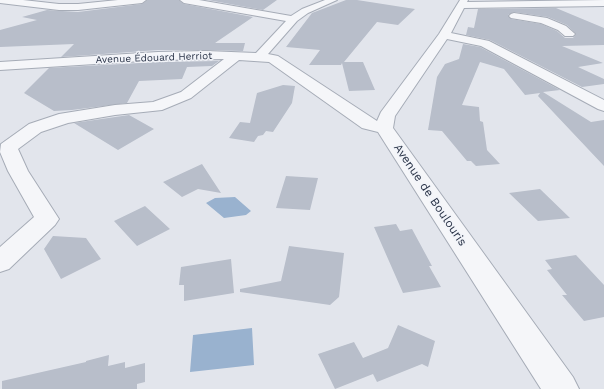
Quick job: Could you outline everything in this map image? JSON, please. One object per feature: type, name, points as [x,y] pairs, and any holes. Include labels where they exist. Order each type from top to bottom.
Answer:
[{"type":"street","points":[[0,0],[59,7],[78,7],[142,0]]},
{"type":"street","points":[[184,0],[293,19]]},
{"type":"street","points":[[259,57],[293,19],[305,11],[333,0]]},
{"type":"street","points":[[461,6],[604,3]]},
{"type":"street","points":[[461,6],[537,19],[562,28],[569,34]]},
{"type":"street","points":[[384,128],[387,116],[444,35],[461,6]]},
{"type":"street","points":[[444,35],[485,43],[604,106]]},
{"type":"street","name":"Avenue Édouard Herriot","points":[[0,66],[158,56],[206,55],[273,59],[368,124],[384,128]]},
{"type":"street","points":[[0,262],[47,218],[18,171],[8,148],[35,128],[65,118],[115,110],[156,107],[186,95],[235,57]]},
{"type":"street","name":"Avenue de Boulouris","points":[[384,128],[561,389]]},
{"type":"water","points":[[235,197],[251,211],[246,215],[224,218],[206,203],[215,198]]},
{"type":"water","points":[[252,328],[254,365],[190,372],[193,335]]},
{"type":"building","points":[[147,0],[179,0],[184,4],[253,17],[215,43],[245,43],[243,51],[158,50],[61,57],[74,44],[0,47],[0,30],[37,20],[22,17],[47,10],[78,12],[142,4]]},
{"type":"building","points":[[208,0],[277,0],[263,10]]},
{"type":"building","points":[[346,0],[357,0],[415,9],[398,25],[377,22],[344,62],[363,62],[375,90],[349,91],[342,63],[341,65],[309,65],[320,50],[286,47],[312,13]]},
{"type":"building","points":[[556,8],[604,28],[604,45],[562,46],[603,63],[578,67],[604,79],[604,84],[582,87],[490,40],[466,35],[468,27],[474,28],[478,9]],"holes":[[[514,12],[548,17],[567,25],[576,34],[573,38],[565,38],[557,31],[541,24],[511,19],[508,15]]]},
{"type":"building","points":[[463,44],[480,47],[560,90],[543,92],[591,122],[604,120],[604,166],[538,96],[540,93],[525,95],[504,69],[480,62],[462,105],[479,107],[480,121],[483,122],[487,150],[500,164],[476,166],[471,161],[467,161],[442,131],[428,130],[437,77],[445,64],[459,59]]},
{"type":"building","points":[[219,61],[212,66],[187,67],[182,79],[139,81],[127,103],[54,111],[24,93],[49,68],[158,62]]},
{"type":"building","points":[[283,85],[295,86],[292,103],[273,132],[266,131],[263,135],[258,136],[254,142],[229,138],[240,122],[250,123],[257,93]]},
{"type":"building","points":[[129,115],[154,129],[118,150],[74,123]]},
{"type":"building","points":[[202,164],[221,193],[198,189],[182,197],[163,182]]},
{"type":"building","points":[[286,176],[318,178],[310,210],[276,208]]},
{"type":"building","points":[[540,189],[570,218],[538,221],[509,193]]},
{"type":"building","points":[[145,206],[170,229],[137,246],[114,221]]},
{"type":"building","points":[[396,224],[400,231],[412,229],[432,266],[429,266],[441,287],[403,293],[374,227]]},
{"type":"building","points":[[53,236],[86,238],[101,259],[61,279],[44,249]]},
{"type":"building","points":[[289,246],[344,253],[339,297],[330,305],[240,292],[240,289],[281,281]]},
{"type":"building","points":[[576,255],[604,285],[604,317],[584,321],[562,295],[567,295],[547,270],[552,269],[545,260]]},
{"type":"building","points":[[231,259],[234,293],[184,301],[184,285],[179,285],[181,267]]},
{"type":"building","points":[[398,325],[435,341],[428,367],[422,364],[377,382],[373,374],[335,389],[318,354],[354,342],[363,358],[388,348]]},
{"type":"building","points":[[109,355],[108,366],[125,362],[125,368],[145,363],[145,382],[137,384],[137,389],[2,389],[2,381],[86,362]]}]
